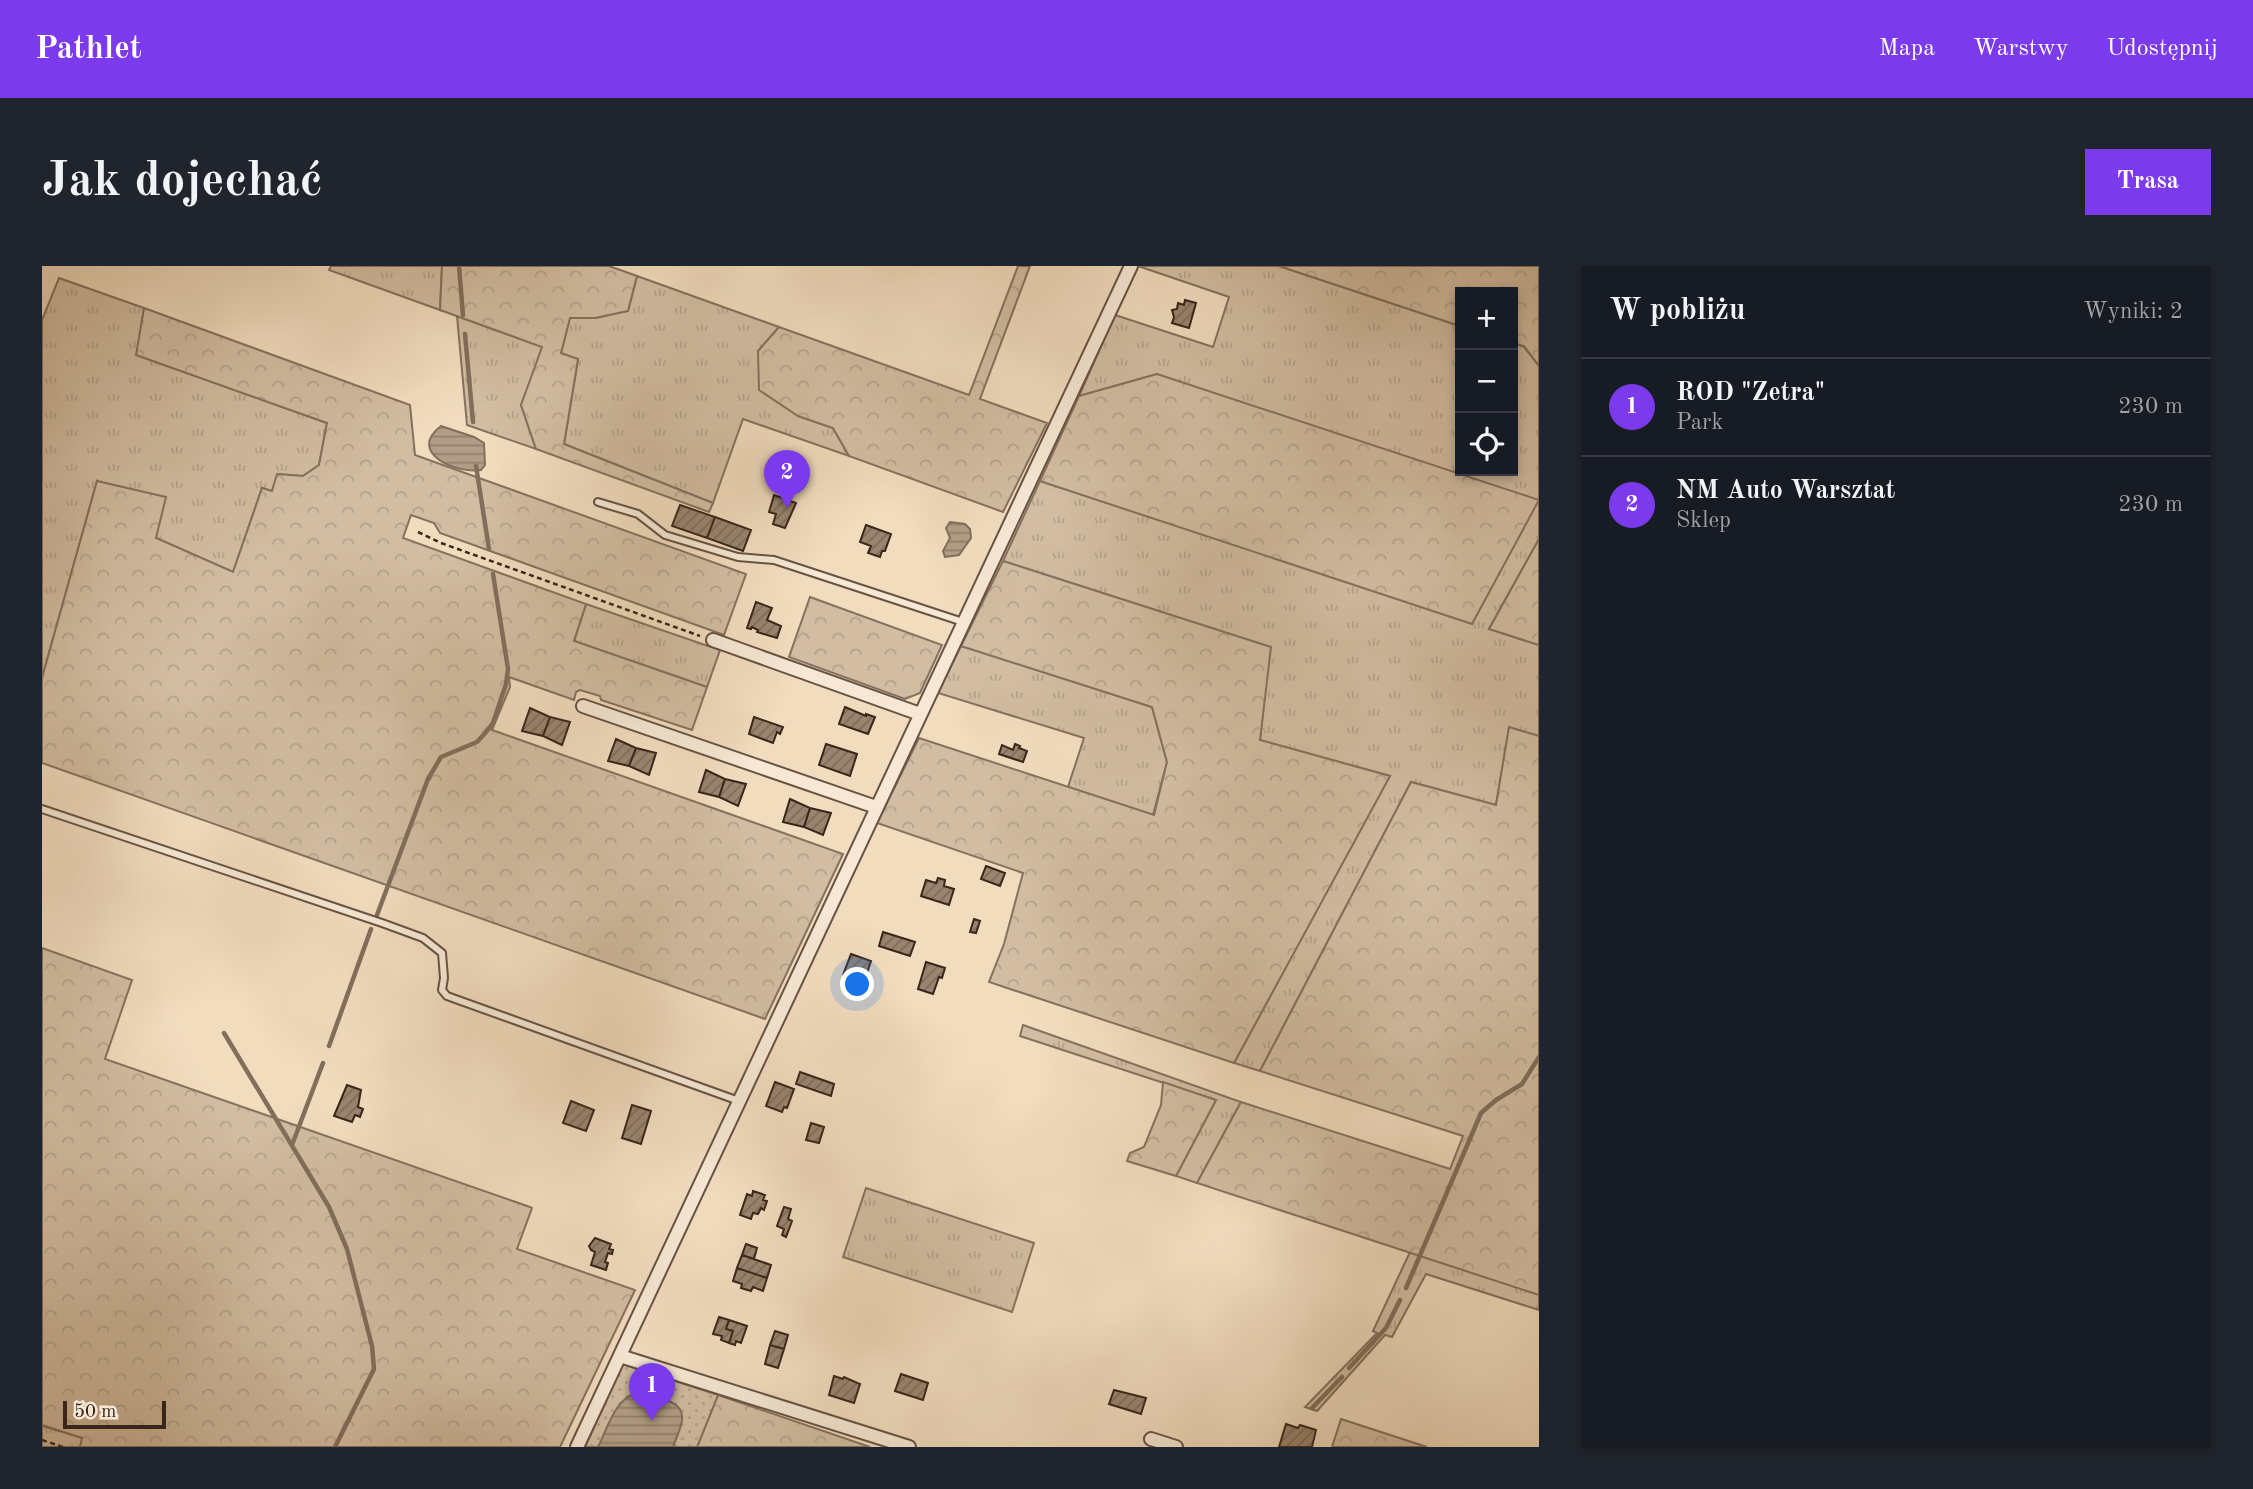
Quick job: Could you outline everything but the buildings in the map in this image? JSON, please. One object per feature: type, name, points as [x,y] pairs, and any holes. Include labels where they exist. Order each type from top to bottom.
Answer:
[{"type":"street","points":[[577,1447],[1131,266]]},
{"type":"street","points":[[713,640],[920,714]]},
{"type":"street","points":[[583,706],[876,807]]},
{"type":"street","points":[[620,1356],[909,1447]]},
{"type":"street","points":[[1151,1439],[1176,1447]]},
{"type":"lane","points":[[598,502],[638,514],[665,535],[738,557],[774,560],[963,622]]},
{"type":"lane","points":[[42,809],[315,899],[423,938],[442,953],[442,990],[447,996],[740,1101]]},
{"type":"path","points":[[418,533],[713,640]]},
{"type":"path","points":[[42,1440],[62,1447]]},
{"type":"green space","points":[[331,266],[442,266],[440,310],[329,270]]},
{"type":"green space","points":[[442,266],[609,266],[637,276],[628,311],[595,318],[570,318],[561,353],[578,359],[564,444],[713,503],[709,512],[536,449],[521,405],[542,347],[440,310]]},
{"type":"green space","points":[[1018,266],[1030,266],[980,399],[1047,423],[1003,512],[849,456],[833,428],[798,416],[759,390],[758,351],[779,327],[969,395]]},
{"type":"green space","points":[[1138,266],[1279,266],[1455,324],[1455,476],[1518,476],[1518,344],[1523,346],[1539,366],[1539,539],[1489,629],[1539,645],[1539,736],[1509,728],[1496,805],[1411,782],[1260,1071],[1234,1063],[1390,776],[1260,740],[1270,647],[1003,561],[1040,481],[1472,623],[1157,374],[1079,396],[1115,315],[1213,347],[1229,297]]},
{"type":"green space","points":[[1279,266],[1539,266],[1539,366],[1524,346],[1518,344],[1518,287],[1455,287],[1455,324]]},
{"type":"green space","points":[[637,276],[779,327],[758,351],[798,416],[833,428],[849,456],[743,419],[713,503],[564,444],[578,360],[561,353],[570,317],[595,318],[628,311]]},
{"type":"green space","points":[[59,278],[144,308],[137,355],[327,423],[319,465],[303,476],[278,474],[272,491],[262,488],[233,572],[156,538],[97,481],[42,678],[42,320]]},
{"type":"green space","points":[[144,308],[410,405],[415,455],[746,574],[724,635],[440,533],[434,523],[411,515],[403,538],[586,604],[574,641],[707,687],[692,730],[601,700],[600,696],[580,690],[576,692],[574,700],[509,677],[510,687],[492,730],[843,854],[765,1019],[42,763],[42,678],[97,481],[166,497],[156,538],[233,572],[262,488],[272,491],[277,474],[303,476],[319,465],[327,423],[136,355]]},
{"type":"green space","points":[[457,316],[543,347],[521,405],[536,449],[467,425]]},
{"type":"green space","points":[[1157,374],[1455,472],[1455,476],[1466,476],[1539,500],[1472,624],[1040,481],[1079,396]]},
{"type":"green space","points":[[1539,539],[1539,645],[1489,629]]},
{"type":"green space","points":[[1003,561],[1271,647],[1260,740],[1390,776],[1234,1063],[989,982],[1004,944],[1023,873],[877,823],[919,738],[1154,815],[1167,762],[1152,707],[961,646]]},
{"type":"green space","points":[[810,597],[942,645],[920,693],[905,699],[789,657]]},
{"type":"green space","points":[[586,604],[720,650],[707,687],[574,641]]},
{"type":"green space","points":[[961,646],[1152,707],[1167,762],[1153,815],[1068,787],[1084,738],[938,693]]},
{"type":"green space","points":[[1509,727],[1539,736],[1539,1295],[1197,1183],[1241,1102],[1450,1169],[1463,1136],[1260,1071],[1411,782],[1496,805]]},
{"type":"green space","points":[[42,948],[132,980],[105,1059],[530,1207],[532,1208],[517,1249],[635,1290],[560,1447],[80,1447],[82,1438],[42,1425]]},
{"type":"green space","points":[[1023,1025],[1241,1102],[1197,1183],[1176,1176],[1216,1100],[1020,1036]]},
{"type":"green space","points":[[1163,1082],[1216,1100],[1176,1176],[1127,1161],[1130,1153],[1144,1147],[1161,1105]]},
{"type":"green space","points":[[866,1188],[1034,1243],[1012,1312],[843,1257]]},
{"type":"green space","points":[[1410,1252],[1539,1293],[1539,1310],[1426,1274],[1392,1337],[1385,1335],[1317,1411],[1305,1407],[1377,1333],[1373,1331]]},
{"type":"green space","points":[[623,1364],[718,1395],[697,1447],[585,1447]]},
{"type":"green space","points":[[718,1395],[870,1447],[697,1447]]},
{"type":"green space","points":[[1341,1419],[1427,1447],[1332,1447]]},
{"type":"green space","points":[[42,1426],[83,1438],[80,1447],[42,1447]]},
{"type":"shaded area","points":[[441,426],[484,443],[485,465],[481,470],[460,469],[439,460],[432,453],[429,445],[432,436]]},
{"type":"shaded area","points":[[950,522],[965,524],[970,529],[971,538],[959,555],[945,557],[943,551],[950,538],[946,528]]},
{"type":"shaded area","points":[[637,1393],[673,1403],[682,1413],[680,1430],[673,1447],[598,1447],[618,1407]]},
{"type":"waterway","points":[[459,266],[463,315]]},
{"type":"waterway","points":[[465,334],[473,422]]},
{"type":"waterway","points":[[476,466],[489,549]]},
{"type":"waterway","points":[[377,915],[428,779],[441,757],[477,742],[493,723],[508,669],[493,574]]},
{"type":"waterway","points":[[329,1046],[371,929]]},
{"type":"waterway","points":[[224,1033],[329,1207],[347,1249],[372,1346],[374,1369],[335,1447]]},
{"type":"waterway","points":[[1406,1288],[1481,1113],[1522,1084],[1539,1057]]},
{"type":"waterway","points":[[292,1145],[323,1063]]},
{"type":"waterway","points":[[1349,1368],[1386,1328],[1400,1300]]},
{"type":"waterway","points":[[1312,1408],[1342,1377]]},
{"type":"place","name":"NM Auto Warsztat","points":[[787,508]]},
{"type":"place","name":"ROD \"Zetra\"","points":[[652,1421]]}]
